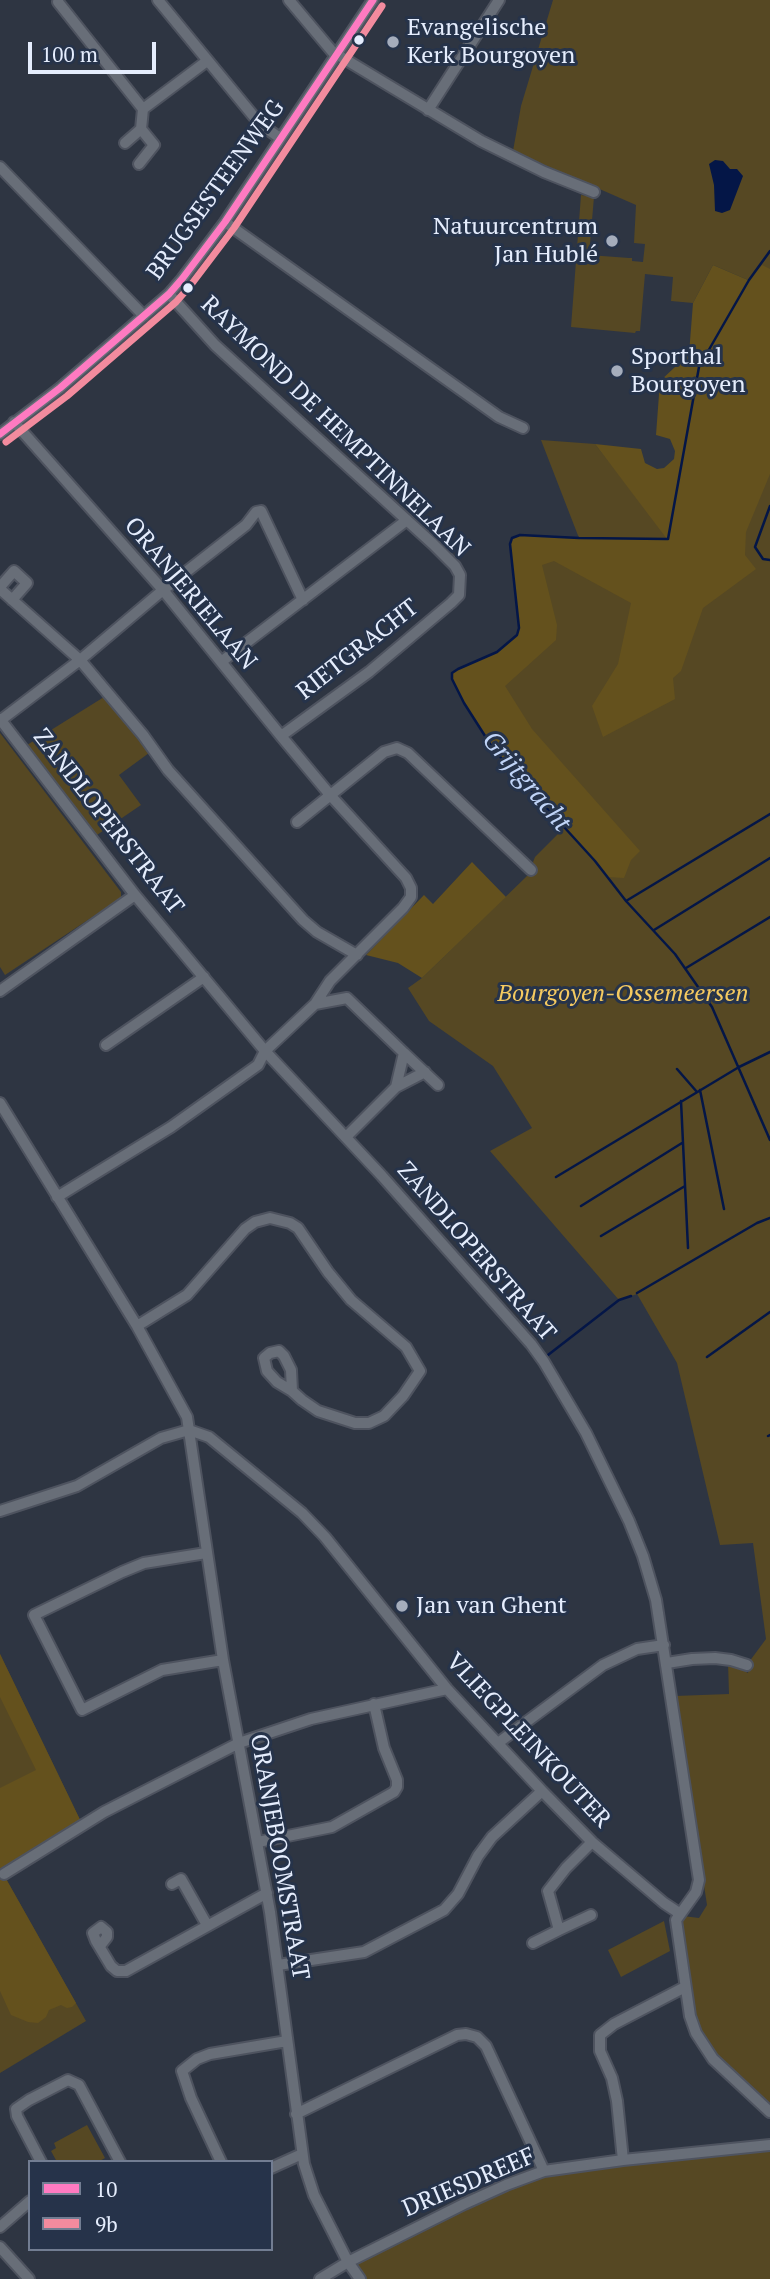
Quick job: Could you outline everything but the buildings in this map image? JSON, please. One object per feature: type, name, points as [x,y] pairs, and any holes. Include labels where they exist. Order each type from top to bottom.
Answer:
[{"type":"street","points":[[158,0],[260,124],[280,138]]},
{"type":"street","points":[[289,0],[337,55],[481,141],[544,172],[594,192]]},
{"type":"street","name":"BRUGSESTEENWEG","points":[[0,434],[60,388],[169,294],[225,222],[373,0]]},
{"type":"street","points":[[428,110],[500,0]]},
{"type":"street","points":[[58,2],[143,109],[141,129],[125,143]]},
{"type":"street","points":[[143,109],[207,61]]},
{"type":"street","points":[[139,164],[155,145],[141,129]]},
{"type":"street","points":[[0,167],[144,316]]},
{"type":"street","points":[[225,222],[489,410],[523,428]]},
{"type":"street","name":"RAYMOND DE HEMPTINNELAAN","points":[[169,294],[215,345],[455,566],[460,575],[459,594]]},
{"type":"street","name":"ORANJERIELAAN","points":[[14,422],[163,590],[331,796],[406,878],[411,888],[411,897],[358,955]]},
{"type":"street","points":[[0,719],[80,660],[251,521],[254,514],[261,511],[303,600]]},
{"type":"street","points":[[221,662],[407,520]]},
{"type":"street","points":[[12,600],[27,583],[14,571],[0,588],[12,600],[80,660],[169,770],[303,920],[317,932],[358,955],[330,981],[315,1004],[265,1051],[258,1065],[182,1119],[57,1198]]},
{"type":"street","name":"RIETGRACHT","points":[[281,736],[369,672],[459,594]]},
{"type":"street","name":"ZANDLOPERSTRAAT","points":[[0,719],[135,895],[265,1051],[519,1330],[544,1362],[586,1433],[629,1521],[652,1584],[664,1645],[699,1880],[696,1892],[679,1913]]},
{"type":"street","points":[[297,822],[384,752],[397,748],[403,750],[531,870]]},
{"type":"street","points":[[0,990],[135,895]]},
{"type":"street","points":[[106,1045],[204,978]]},
{"type":"street","points":[[330,981],[438,1085]]},
{"type":"street","points":[[315,1004],[346,998]]},
{"type":"street","points":[[396,1087],[404,1054]]},
{"type":"street","points":[[346,1137],[396,1087],[425,1072]]},
{"type":"street","name":"ORANJEBOOMSTRAAT","points":[[0,1103],[137,1326],[183,1407],[190,1430],[223,1660],[267,1893],[302,2154],[314,2195],[348,2262],[360,2279]]},
{"type":"street","points":[[137,1326],[187,1295],[245,1229],[255,1222],[270,1218],[290,1223],[298,1228],[351,1300],[406,1347],[421,1371],[394,1407],[384,1416],[369,1423],[355,1423],[317,1410],[292,1391]]},
{"type":"street","points":[[0,1511],[77,1486],[161,1438],[190,1430]]},
{"type":"street","name":"VLIEGPLEINKOUTER","points":[[190,1430],[209,1437],[302,1513],[331,1544],[447,1689],[542,1791],[592,1842],[679,1913]]},
{"type":"street","points":[[206,1553],[144,1563],[34,1615],[82,1710],[162,1670],[223,1660]]},
{"type":"street","points":[[498,1742],[603,1665],[637,1649],[664,1645]]},
{"type":"street","points":[[667,1663],[692,1658],[715,1658],[747,1665]]},
{"type":"street","points":[[4,1874],[104,1812],[239,1743],[311,1719],[447,1689]]},
{"type":"street","points":[[258,1842],[332,1827],[394,1792],[397,1780],[388,1762],[374,1704]]},
{"type":"street","points":[[278,1965],[364,1952],[444,1910],[458,1894],[478,1856],[492,1837],[542,1791]]},
{"type":"street","points":[[559,1930],[548,1891],[592,1842]]},
{"type":"street","points":[[181,1879],[207,1925]]},
{"type":"street","points":[[100,1946],[111,1966],[117,1971],[126,1971],[267,1893]]},
{"type":"street","points":[[679,1913],[676,1920],[677,1931],[690,2016],[703,2045],[713,2059],[770,2112]]},
{"type":"street","points":[[533,1943],[591,1915]]},
{"type":"street","points":[[623,2160],[617,2101],[612,2078],[600,2051],[600,2035],[614,2024],[685,1987]]},
{"type":"street","points":[[296,2114],[457,2035],[466,2034],[477,2037],[486,2046],[544,2171]]},
{"type":"street","points":[[220,2160],[191,2098],[182,2071],[197,2059],[210,2054],[287,2041]]},
{"type":"street","points":[[40,2160],[16,2109],[68,2080],[79,2085],[119,2160]]},
{"type":"street","name":"DRIESDREEF","points":[[320,2279],[348,2262],[464,2204],[544,2171],[623,2160],[770,2146]]},
{"type":"street","points":[[273,2167],[302,2154]]},
{"type":"street","points":[[0,2227],[28,2203]]},
{"type":"street","points":[[0,2247],[29,2279]]},
{"type":"green space","name":"Bourgoyen-Ossemeersen","points":[[553,0],[770,0],[770,2109],[715,2057],[697,2031],[681,1922],[683,1916],[699,1918],[707,1905],[675,1696],[729,1694],[728,1662],[748,1673],[749,1662],[766,1639],[753,1543],[720,1545],[677,1363],[637,1294],[619,1300],[490,1151],[532,1128],[493,1066],[429,1021],[408,988],[422,978],[527,876],[534,876],[535,857],[564,828],[494,750],[452,679],[452,673],[497,652],[517,635],[519,628],[510,544],[512,538],[520,535],[579,538],[541,440],[595,444],[668,538],[748,280],[713,265],[693,303],[671,301],[673,277],[645,274],[640,331],[635,333],[571,327],[581,195],[594,197],[589,255],[632,258],[632,261],[643,262],[645,244],[634,243],[636,205],[513,151],[521,106]]},
{"type":"green space","points":[[104,697],[149,753],[119,775],[141,805],[94,837],[27,745]]},
{"type":"green space","points":[[0,733],[121,892],[121,898],[5,975],[0,967]]},
{"type":"green space","points":[[0,1654],[84,1828],[5,1877],[86,2021],[0,2073]]},
{"type":"green space","points":[[664,1921],[670,1951],[621,1977],[608,1950]]},
{"type":"green space","points":[[87,2125],[105,2158],[56,2160],[51,2151],[56,2148],[54,2143]]},
{"type":"green space","points":[[770,2149],[770,2279],[367,2279],[357,2264],[375,2252],[474,2203],[507,2188],[550,2174]]},
{"type":"shaded area","points":[[713,265],[748,280],[762,265],[770,269],[770,474],[746,532],[745,555],[756,569],[703,608],[681,671],[673,678],[675,699],[603,737],[592,706],[618,664],[631,603],[554,561],[542,565],[557,625],[556,640],[505,686],[532,729],[640,851],[631,860],[624,878],[608,877],[494,750],[464,703],[452,679],[452,673],[497,652],[517,635],[519,628],[510,544],[512,538],[520,535],[667,539],[595,444],[641,449],[645,463],[657,469],[664,468],[674,459],[675,451],[670,439],[656,435],[660,381],[689,354],[693,303]]},
{"type":"shaded area","points":[[472,862],[506,897],[422,978],[398,963],[366,955],[424,895],[433,904]]},
{"type":"shaded area","points":[[0,1654],[84,1828],[5,1877],[76,2003],[72,2007],[61,2005],[49,2010],[46,2017],[38,2023],[11,2015],[0,1991],[0,1788],[36,1770],[0,1697]]},
{"type":"water","points":[[715,160],[723,161],[730,169],[737,169],[743,176],[730,210],[722,213],[715,211],[714,185],[709,164]]},
{"type":"waterway","name":"Grijtgracht","points":[[770,251],[749,280],[699,367],[668,539],[520,535],[512,538],[510,544],[519,628],[517,635],[497,652],[452,673],[452,679],[464,703],[494,750],[675,954],[712,1007],[770,1140]]},
{"type":"waterway","points":[[770,506],[755,547],[763,559],[770,560]]},
{"type":"waterway","points":[[626,901],[770,814]]},
{"type":"waterway","points":[[654,930],[770,858]]},
{"type":"waterway","points":[[686,968],[770,917]]},
{"type":"waterway","points":[[556,1177],[739,1067],[770,1052]]},
{"type":"waterway","points":[[677,1069],[697,1092]]},
{"type":"waterway","points":[[700,1090],[724,1209]]},
{"type":"waterway","points":[[681,1101],[688,1248]]},
{"type":"waterway","points":[[581,1206],[682,1143]]},
{"type":"waterway","points":[[601,1236],[685,1186]]},
{"type":"waterway","points":[[637,1293],[770,1218]]},
{"type":"waterway","points":[[548,1355],[619,1300],[631,1296]]},
{"type":"waterway","points":[[707,1357],[770,1312]]},
{"type":"transit line","name":"10","points":[[0,434],[60,388],[169,294],[182,279],[225,222],[373,0]]},
{"type":"transit line","name":"9b","points":[[6,442],[67,396],[176,302],[190,286],[234,228],[382,6]]},
{"type":"place","name":"Evangelische Kerk Bourgoyen","points":[[393,42]]},
{"type":"place","name":"Natuurcentrum Jan Hublé","points":[[612,241]]},
{"type":"place","name":"Sporthal Bourgoyen","points":[[617,371]]},
{"type":"place","name":"Jan van Ghent","points":[[402,1606]]}]
